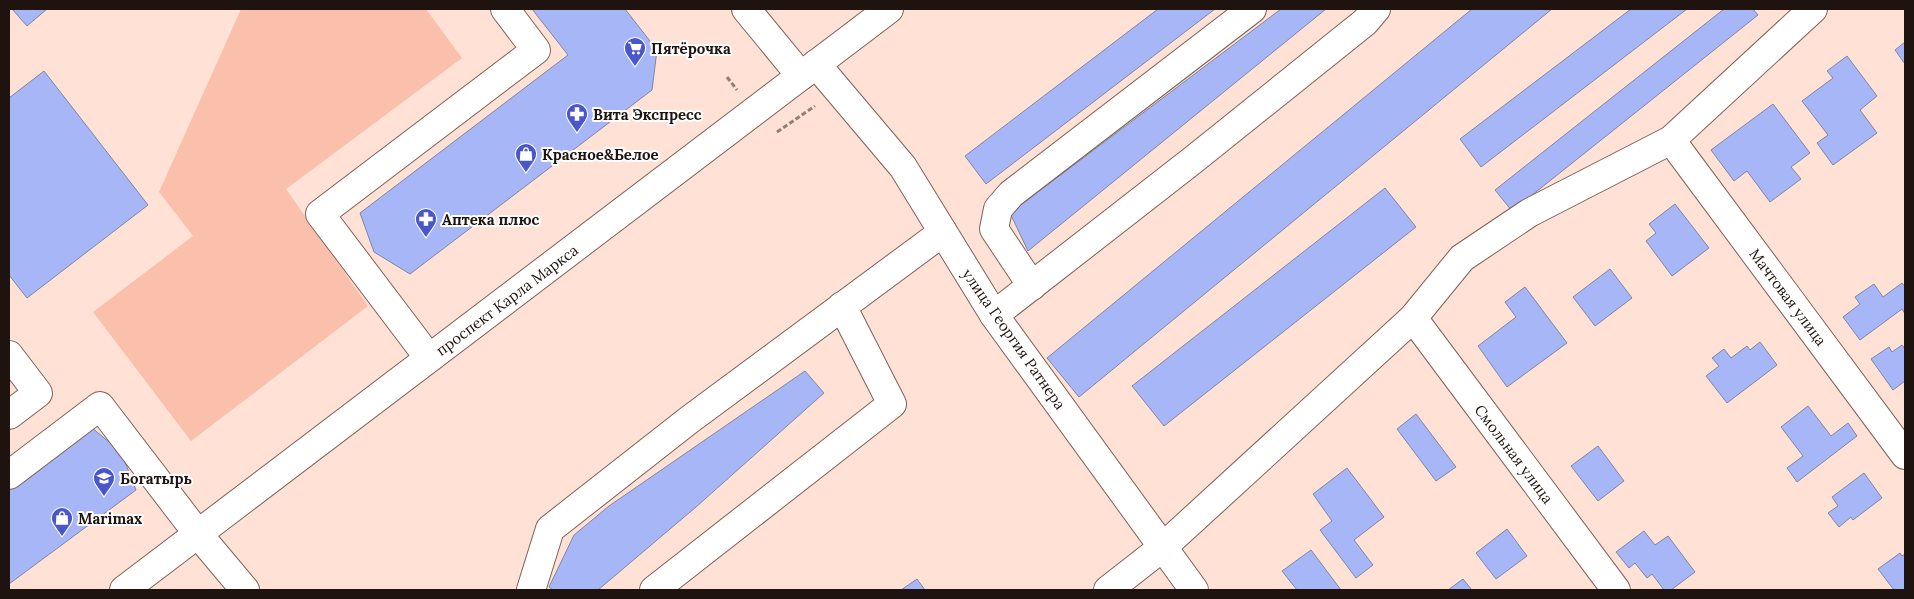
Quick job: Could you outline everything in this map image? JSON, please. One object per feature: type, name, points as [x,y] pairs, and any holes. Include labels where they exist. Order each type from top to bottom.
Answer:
[{"type":"street","points":[[429,358],[320,214],[536,50],[505,9]]},
{"type":"street","name":"улица Георгия Ратнера","points":[[746,9],[809,70],[837,90],[903,167],[994,315],[1194,590]]},
{"type":"street","name":"проспект Карла Маркса","points":[[124,590],[889,9]]},
{"type":"street","points":[[1032,286],[994,229],[998,210],[1011,194],[1252,9]]},
{"type":"street","points":[[994,315],[1193,160],[1365,22],[1376,9]]},
{"type":"street","points":[[1108,590],[1163,547],[1413,318],[1462,258],[1529,213],[1671,140],[1813,9]]},
{"type":"street","name":"Мачтовая улица","points":[[1671,140],[1905,455]]},
{"type":"street","points":[[532,590],[550,529],[689,420],[943,232]]},
{"type":"street","points":[[654,590],[892,404],[842,306]]},
{"type":"street","name":"Смольная улица","points":[[1413,318],[1616,590]]},
{"type":"street","points":[[9,356],[38,393],[9,415]]},
{"type":"street","points":[[9,475],[100,406],[198,534],[245,590]]},
{"type":"path","points":[[727,77],[740,95]]},
{"type":"path","points":[[772,135],[837,90]]},
{"type":"shaded area","points":[[241,9],[426,9],[462,58],[286,189],[368,306],[191,441],[93,312],[193,236],[159,192]]},
{"type":"building","points":[[12,9],[47,9],[27,26]]},
{"type":"building","points":[[532,9],[625,9],[657,50],[652,90],[410,274],[374,252],[360,213],[568,55]]},
{"type":"building","points":[[1158,9],[1215,9],[986,184],[965,156]]},
{"type":"building","points":[[1281,9],[1326,9],[1028,251],[1010,213]]},
{"type":"building","points":[[1472,9],[1552,9],[1079,397],[1047,358]]},
{"type":"building","points":[[1631,9],[1687,9],[1481,167],[1460,139]]},
{"type":"building","points":[[1724,9],[1753,9],[1758,15],[1512,211],[1495,190]]},
{"type":"building","points":[[1905,42],[1905,64],[1895,50]]},
{"type":"building","points":[[1847,56],[1877,96],[1860,110],[1877,133],[1833,165],[1817,143],[1828,135],[1802,101],[1833,78],[1827,71]]},
{"type":"building","points":[[44,71],[148,205],[27,298],[9,275],[9,98]]},
{"type":"building","points":[[1773,104],[1810,153],[1791,167],[1801,179],[1770,202],[1747,171],[1734,181],[1711,150]]},
{"type":"building","points":[[1385,188],[1416,227],[1164,426],[1132,386]]},
{"type":"building","points":[[1675,204],[1709,248],[1672,276],[1646,241],[1656,233],[1649,224]]},
{"type":"building","points":[[1610,269],[1632,298],[1595,326],[1573,297]]},
{"type":"building","points":[[1902,283],[1905,287],[1905,314],[1902,309],[1860,340],[1843,317],[1860,304],[1855,297],[1874,284],[1883,297]]},
{"type":"building","points":[[1525,287],[1567,343],[1507,387],[1478,346],[1516,317],[1505,302]]},
{"type":"building","points":[[1760,342],[1777,365],[1727,403],[1706,376],[1719,366],[1712,358],[1724,349],[1731,358],[1747,346],[1750,350]]},
{"type":"building","points":[[1902,345],[1905,349],[1905,381],[1893,390],[1871,359],[1889,347],[1892,352]]},
{"type":"building","points":[[805,371],[824,393],[696,507],[598,590],[553,590],[549,587],[574,535],[609,506]]},
{"type":"building","points":[[1808,406],[1831,436],[1848,423],[1857,436],[1797,482],[1787,468],[1803,456],[1781,427]]},
{"type":"building","points":[[1416,414],[1456,467],[1436,481],[1397,429]]},
{"type":"building","points":[[91,427],[121,452],[136,490],[9,584],[9,489]]},
{"type":"building","points":[[1598,446],[1624,481],[1598,501],[1571,466]]},
{"type":"building","points":[[1347,468],[1384,517],[1354,540],[1373,565],[1356,578],[1320,530],[1332,521],[1313,494]]},
{"type":"building","points":[[1864,473],[1882,498],[1853,520],[1851,517],[1839,527],[1828,513],[1838,506],[1832,497]]},
{"type":"building","points":[[1507,529],[1527,556],[1496,579],[1476,553]]},
{"type":"building","points":[[1644,531],[1655,545],[1668,536],[1695,572],[1671,590],[1664,590],[1652,574],[1647,578],[1635,563],[1629,568],[1616,552]]},
{"type":"building","points":[[1311,550],[1341,590],[1297,590],[1282,571]]},
{"type":"building","points":[[1900,553],[1902,556],[1905,554],[1905,590],[1894,590],[1878,569]]},
{"type":"building","points":[[917,579],[925,590],[901,590]]},
{"type":"building","points":[[1463,579],[1472,590],[1448,590]]},
{"type":"place","name":"Пятёрочка","points":[[635,67]]},
{"type":"place","name":"Вита Экспресс","points":[[577,133]]},
{"type":"place","name":"Красное&Белое","points":[[526,173]]},
{"type":"place","name":"Аптека плюс","points":[[426,238]]},
{"type":"place","name":"Богатырь","points":[[104,497]]},
{"type":"place","name":"Marimax","points":[[62,537]]}]
